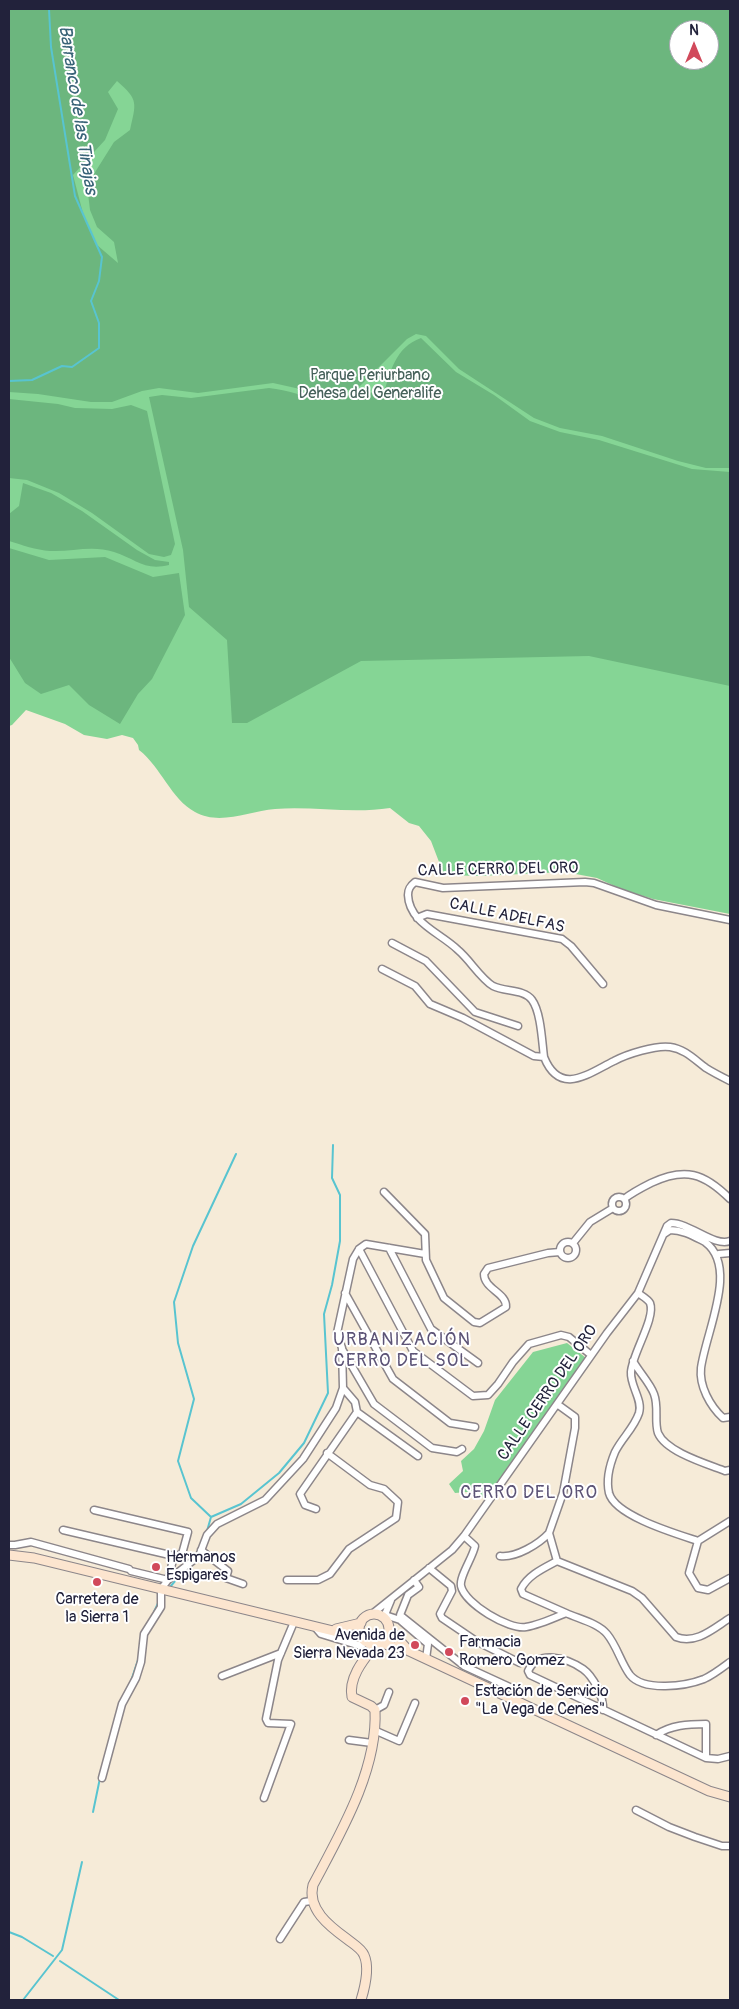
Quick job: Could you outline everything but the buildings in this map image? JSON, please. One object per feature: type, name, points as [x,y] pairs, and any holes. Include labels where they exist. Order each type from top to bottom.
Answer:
[{"type":"street","name":"CALLE CERRO DEL ORO","points":[[417,918],[410,907],[408,894],[409,887],[415,882],[443,888],[585,882],[594,883],[656,905],[730,920]]},
{"type":"street","name":"CALLE ADELFAS","points":[[417,918],[427,914],[562,939],[571,946],[603,984]]},
{"type":"street","points":[[417,918],[453,945],[493,986],[524,995],[532,1000],[537,1009],[544,1057],[547,1064],[562,1077],[574,1080],[590,1075],[625,1056],[670,1047],[688,1054],[707,1068],[730,1080]]},
{"type":"street","points":[[392,943],[426,961],[475,1012],[518,1026]]},
{"type":"street","points":[[382,969],[415,986],[430,1004],[487,1030],[534,1056],[544,1057]]},
{"type":"street","points":[[487,1030],[492,1016]]},
{"type":"street","points":[[624,1199],[634,1191],[661,1178],[681,1173],[692,1174],[708,1180],[730,1199]]},
{"type":"street","points":[[384,1192],[423,1231],[426,1239],[425,1254],[428,1264],[446,1301],[477,1323],[504,1309],[507,1305],[505,1300],[485,1281],[486,1270],[534,1258],[548,1252],[560,1252],[566,1258],[574,1256],[576,1248],[568,1242],[563,1243],[560,1247],[560,1252]]},
{"type":"street","points":[[613,1208],[614,1200],[618,1197],[624,1199]]},
{"type":"street","points":[[613,1208],[617,1211],[624,1210],[626,1206],[624,1199]]},
{"type":"street","points":[[573,1244],[590,1222],[613,1208]]},
{"type":"street","points":[[663,1235],[667,1226],[671,1223],[677,1223],[688,1226],[712,1238],[730,1242]]},
{"type":"street","points":[[663,1235],[670,1230],[687,1232],[711,1246],[725,1264],[726,1276],[721,1305],[701,1369],[707,1397],[723,1418],[730,1417]]},
{"type":"street","name":"CALLE CERRO DEL ORO","points":[[372,1614],[452,1550],[464,1536],[591,1355],[638,1293],[663,1235]]},
{"type":"street","points":[[425,1254],[366,1244],[359,1249],[353,1259],[336,1333],[342,1348],[374,1404],[432,1448],[457,1452],[462,1449]]},
{"type":"street","points":[[389,1248],[431,1329],[478,1363]]},
{"type":"street","points":[[359,1249],[413,1352],[473,1396],[488,1395],[529,1344],[561,1335],[568,1337],[591,1355]]},
{"type":"street","points":[[719,1254],[730,1253]]},
{"type":"street","points":[[345,1293],[393,1378],[450,1423],[475,1427]]},
{"type":"street","points":[[638,1293],[649,1302],[651,1313],[633,1361],[631,1373],[640,1410],[634,1424],[616,1450],[611,1464],[610,1494],[617,1506],[636,1516],[698,1541]]},
{"type":"street","points":[[102,1778],[122,1704],[136,1678],[141,1662],[144,1634],[161,1608],[162,1589],[168,1580],[199,1556],[207,1535],[217,1524],[265,1500],[304,1459],[336,1408],[342,1388],[342,1348]]},
{"type":"street","points":[[633,1361],[654,1394],[657,1411],[656,1424],[659,1435],[666,1443],[685,1455],[725,1471],[730,1470]]},
{"type":"street","points":[[342,1388],[355,1402],[357,1412],[418,1456]]},
{"type":"street","points":[[500,1556],[514,1554],[544,1538],[549,1533],[563,1493],[575,1428],[574,1417],[557,1404]]},
{"type":"street","points":[[316,1508],[305,1506],[300,1494],[357,1412]]},
{"type":"street","points":[[287,1580],[318,1580],[330,1574],[349,1549],[396,1518],[398,1502],[384,1489],[370,1485],[328,1453]]},
{"type":"street","points":[[63,1530],[174,1556],[182,1554],[188,1532],[94,1510]]},
{"type":"street","points":[[730,1521],[698,1541],[689,1573],[698,1588],[708,1590],[730,1578]]},
{"type":"street","points":[[549,1533],[557,1561]]},
{"type":"street","points":[[464,1536],[475,1546],[461,1585],[466,1595],[478,1607],[514,1627],[525,1627],[566,1613]]},
{"type":"street","points":[[9,1544],[15,1546],[31,1542],[168,1580]]},
{"type":"street","points":[[201,1550],[228,1571],[226,1578],[243,1584]]},
{"type":"street","points":[[9,1555],[34,1558],[294,1622],[331,1629],[371,1642],[407,1650],[709,1791],[730,1797]]},
{"type":"street","points":[[168,1580],[174,1556]]},
{"type":"street","points":[[730,1618],[693,1640],[683,1640],[676,1637],[642,1598],[632,1591],[557,1561],[541,1569],[524,1583],[521,1589],[523,1594],[601,1629],[608,1634],[631,1676],[641,1684],[684,1684],[705,1678],[730,1662]]},
{"type":"street","points":[[429,1568],[451,1586],[452,1591],[440,1614],[442,1618],[476,1642],[520,1663]]},
{"type":"street","points":[[414,1580],[419,1586],[408,1595],[400,1615],[464,1666],[514,1689]]},
{"type":"street","name":"CALLE CERRO DEL ORO","points":[[384,1618],[392,1599]]},
{"type":"street","points":[[371,1642],[360,1630],[361,1623],[366,1617],[378,1614],[384,1618],[389,1630],[407,1650]]},
{"type":"street","points":[[384,1618],[388,1616],[400,1620],[428,1644],[426,1659]]},
{"type":"street","points":[[264,1798],[290,1724],[268,1723],[266,1719],[278,1660],[294,1622]]},
{"type":"street","points":[[331,1629],[361,1623]]},
{"type":"street","points":[[315,1627],[321,1634],[357,1645],[386,1637],[389,1630]]},
{"type":"street","points":[[361,2000],[366,1983],[365,1955],[330,1926],[314,1908],[311,1901],[313,1884],[336,1841],[369,1763],[375,1710],[371,1706],[352,1697],[351,1692],[352,1685],[371,1642]]},
{"type":"street","points":[[222,1676],[281,1653]]},
{"type":"street","points":[[603,1710],[604,1703],[599,1692],[583,1669],[557,1657],[536,1659],[532,1664],[528,1671],[530,1675],[603,1710],[656,1735],[706,1758],[718,1759],[730,1756]]},
{"type":"street","points":[[375,1710],[384,1705],[389,1692]]},
{"type":"street","points":[[374,1730],[399,1741],[415,1703]]},
{"type":"street","points":[[656,1735],[668,1728],[706,1724],[706,1758]]},
{"type":"street","points":[[349,1740],[372,1743]]},
{"type":"street","points":[[636,1810],[669,1827],[695,1837],[722,1846],[730,1846]]},
{"type":"street","points":[[280,1939],[304,1902],[311,1901]]},
{"type":"green space","name":"Parque Periurbano Dehesa del Generalife","points":[[9,9],[730,9],[730,914],[653,899],[621,889],[597,878],[565,872],[479,876],[444,875],[431,841],[419,826],[409,823],[390,808],[361,810],[289,808],[265,810],[224,818],[205,816],[195,812],[179,799],[154,765],[139,750],[133,738],[122,735],[107,739],[84,735],[65,724],[26,710],[9,726]]},
{"type":"green space","points":[[9,9],[730,9],[730,468],[706,468],[678,461],[602,436],[560,428],[534,418],[459,369],[426,336],[416,334],[407,339],[358,388],[340,392],[318,393],[273,383],[198,393],[159,388],[142,391],[112,402],[91,402],[38,394],[9,392]],"holes":[[[117,81],[129,93],[134,102],[134,114],[130,130],[114,142],[87,185],[90,210],[97,227],[114,242],[118,263],[97,245],[84,217],[73,175],[105,140],[118,109],[108,92]]]},
{"type":"green space","points":[[421,338],[456,372],[494,395],[530,421],[560,432],[599,440],[692,469],[730,472],[730,686],[589,656],[361,661],[247,723],[232,723],[227,640],[189,607],[183,550],[149,397],[162,395],[191,398],[269,388],[328,400],[363,392],[372,392],[383,396],[391,370],[399,354],[412,342]]},
{"type":"green space","points":[[9,399],[58,404],[75,408],[112,409],[131,405],[147,411],[175,544],[171,555],[164,557],[149,554],[92,513],[59,493],[27,480],[9,478]]},
{"type":"green space","points":[[23,483],[51,493],[82,511],[137,550],[155,560],[169,562],[169,565],[146,565],[106,550],[50,551],[9,541],[9,514],[19,506]]},
{"type":"green space","points":[[9,548],[49,560],[105,557],[153,577],[179,573],[185,615],[152,679],[138,694],[120,724],[89,705],[69,685],[41,694],[25,683],[9,657]]},
{"type":"green space","points":[[567,1343],[586,1358],[486,1502],[478,1491],[455,1493],[449,1484],[463,1471],[461,1461],[474,1449],[484,1431],[495,1400],[533,1352]]},
{"type":"waterway","name":"Barranco de las Tinajas","points":[[9,381],[32,380],[62,366],[72,367],[99,348],[99,323],[91,301],[99,281],[102,257],[75,196],[51,47],[49,9]]},
{"type":"waterway","points":[[207,1531],[211,1517],[241,1504],[279,1473],[304,1443],[328,1393],[324,1314],[332,1285],[340,1241],[340,1195],[332,1178],[333,1145]]},
{"type":"waterway","points":[[211,1517],[191,1498],[178,1461],[194,1399],[178,1343],[174,1302],[193,1246],[236,1154]]},
{"type":"waterway","points":[[170,1587],[181,1574]]},
{"type":"waterway","points":[[154,1612],[159,1601]]},
{"type":"waterway","points":[[131,1681],[139,1657]]},
{"type":"waterway","points":[[93,1812],[100,1778]]},
{"type":"waterway","points":[[23,2000],[62,1950],[82,1862]]},
{"type":"waterway","points":[[9,1932],[22,1937],[53,1956]]},
{"type":"waterway","points":[[60,1961],[119,2000]]},
{"type":"place","name":"Hermanos Espigares","points":[[156,1567]]},
{"type":"place","name":"Carretera de la Sierra 1","points":[[97,1582]]},
{"type":"place","name":"Avenida de Sierra Nevada 23","points":[[415,1645]]},
{"type":"place","name":"Farmacia Romero Gomez","points":[[449,1652]]},
{"type":"place","name":"Estación de Servicio \"La Vega de Cenes\"","points":[[465,1701]]},
{"type":"district","name":"URBANIZACIÓN CERRO DEL SOL","points":[[402,1350]]},
{"type":"district","name":"CERRO DEL ORO","points":[[529,1493]]}]
